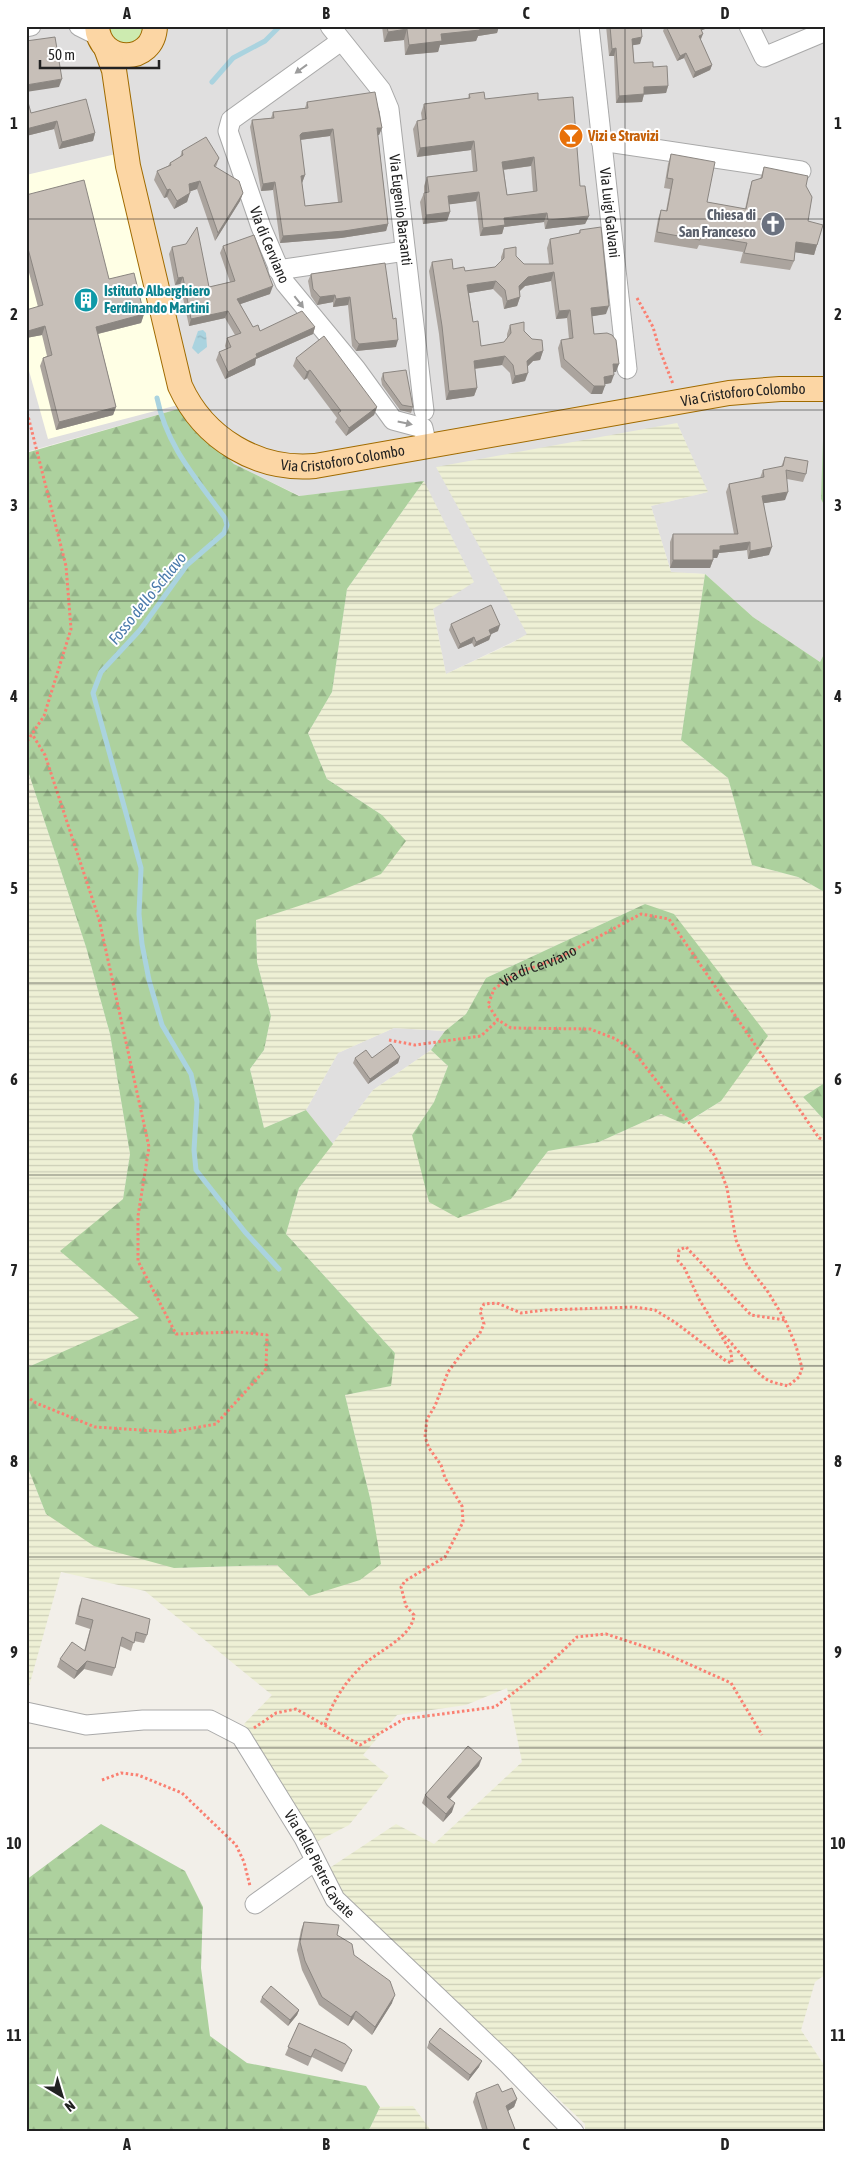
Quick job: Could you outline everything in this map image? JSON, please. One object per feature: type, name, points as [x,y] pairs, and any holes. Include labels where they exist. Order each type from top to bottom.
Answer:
[{"type":"main road","points":[[120,102],[143,51],[152,39],[155,26]]},
{"type":"main road","points":[[95,34],[114,54],[134,56],[143,51]]},
{"type":"main road","name":"Via Cristoforo Colombo","points":[[95,34],[114,70],[128,166],[176,373],[187,401],[197,415],[225,442],[240,451],[272,464],[288,467],[315,466],[728,393],[780,389],[826,389]]},
{"type":"street","points":[[26,27],[31,26]]},
{"type":"street","name":"Via Luigi Galvani","points":[[589,26],[627,368]]},
{"type":"street","points":[[750,26],[764,57],[826,31]]},
{"type":"street","name":"Via Eugenio Barsanti","points":[[335,34],[381,90],[388,109],[424,411]]},
{"type":"street","name":"Via di Cerviano","points":[[335,34],[231,120],[228,125],[236,155],[284,283],[356,370],[393,420],[399,423],[422,426],[427,446]]},
{"type":"street","points":[[602,141],[801,171]]},
{"type":"street","points":[[278,270],[405,251]]},
{"type":"street","points":[[26,1712],[86,1725],[143,1720],[210,1720],[241,1736]]},
{"type":"street","name":"Via delle Pietre Cavate","points":[[241,1736],[315,1861],[335,1899],[508,2064],[574,2132]]},
{"type":"street","points":[[255,1904],[315,1861]]},
{"type":"path","points":[[617,279],[632,290],[644,309],[653,327],[658,348],[672,379]]},
{"type":"path","points":[[26,408],[66,566],[71,629],[44,716],[26,743]]},
{"type":"path","points":[[26,1396],[36,1403],[95,1427],[171,1432],[216,1424],[266,1369],[267,1335],[237,1332],[176,1334],[138,1261],[138,1216],[149,1148],[99,919],[45,755],[32,734]]},
{"type":"path","name":"Via di Cerviano","points":[[498,1020],[488,1004],[494,989],[517,973],[557,959],[641,914],[669,919],[819,1138],[826,1140]]},
{"type":"path","points":[[389,1040],[415,1045],[481,1036],[498,1020],[511,1028],[590,1029],[616,1039],[634,1052],[715,1156],[728,1188],[736,1240],[746,1265],[768,1292],[785,1320],[796,1346],[802,1368],[799,1377],[788,1386],[767,1380],[751,1365],[732,1341],[717,1328]]},
{"type":"path","points":[[325,1725],[330,1708],[360,1667],[406,1632],[413,1624],[414,1615],[406,1606],[401,1587],[405,1581],[445,1557],[463,1522],[462,1506],[429,1448],[425,1437],[427,1419],[435,1406],[448,1372],[468,1344],[479,1335],[484,1324],[480,1311],[484,1304],[496,1303],[521,1313],[545,1310],[634,1307],[655,1310],[676,1323],[726,1361],[732,1363],[731,1352],[699,1299],[684,1267],[678,1261],[679,1250],[686,1247],[751,1315],[785,1320]]},
{"type":"path","points":[[241,1736],[276,1714],[296,1709],[360,1746],[404,1719],[495,1707],[543,1670],[577,1637],[606,1634],[664,1653],[731,1683],[762,1735]]},
{"type":"path","points":[[102,1780],[121,1773],[138,1775],[182,1793],[236,1845],[244,1862],[255,1904]]},
{"type":"shaded area","points":[[26,26],[826,26],[826,409],[821,499],[826,509],[826,650],[820,662],[753,617],[705,574],[671,572],[651,506],[707,492],[677,423],[527,635],[446,674],[433,609],[424,482],[300,496],[234,464],[178,409],[26,452]]},
{"type":"shaded area","points":[[116,154],[178,405],[48,439],[26,360],[26,175]]},
{"type":"shaded area","points":[[677,423],[708,492],[651,506],[671,572],[705,574],[681,740],[728,778],[752,865],[798,877],[826,893],[826,1082],[803,1097],[826,1122],[826,1974],[815,1982],[801,2030],[826,2068],[826,2132],[585,2132],[585,2124],[343,1895],[328,1869],[396,1824],[434,1844],[522,1762],[507,1688],[466,1705],[397,1715],[363,1755],[389,1776],[349,1825],[318,1841],[303,1824],[244,1724],[272,1695],[145,1591],[61,1572],[26,1697],[26,1463],[46,1514],[174,1568],[277,1565],[309,1596],[371,1502],[345,1395],[390,1386],[395,1353],[286,1234],[299,1188],[373,1090],[431,1050],[448,1066],[434,1102],[412,1135],[511,1199],[548,1151],[599,1142],[661,1114],[685,1124],[721,1101],[645,904],[486,978],[466,1014],[445,1031],[394,1028],[338,1053],[306,1110],[264,1128],[250,1069],[264,1050],[271,1016],[257,962],[256,919],[323,898],[382,815],[327,779],[308,733],[332,692],[347,589],[424,481],[474,582],[433,609],[446,674],[510,644],[527,634],[436,467]]},
{"type":"shaded area","points":[[26,765],[86,947],[110,1034],[130,1154],[123,1199],[61,1251],[140,1318],[26,1368]]},
{"type":"shaded area","points":[[394,1028],[445,1031],[431,1050],[373,1090],[333,1144],[306,1110],[338,1053]]},
{"type":"shaded area","points":[[413,2106],[432,2132],[368,2132],[380,2107]]},
{"type":"green space","points":[[109,26],[144,26],[137,42],[123,45],[112,37]]},
{"type":"green space","points":[[178,409],[234,464],[299,496],[424,481],[347,589],[332,692],[308,733],[327,779],[382,815],[406,841],[381,874],[323,898],[256,920],[257,962],[271,1016],[264,1050],[250,1069],[264,1128],[306,1110],[333,1144],[299,1188],[286,1234],[395,1353],[391,1386],[345,1395],[371,1502],[381,1564],[360,1580],[309,1596],[277,1565],[174,1568],[94,1546],[46,1514],[26,1463],[26,1368],[139,1318],[60,1251],[123,1199],[130,1154],[110,1034],[86,947],[26,765],[26,453]]},
{"type":"green space","points":[[824,409],[826,409],[826,509],[821,499]]},
{"type":"green space","points":[[705,574],[753,617],[820,662],[826,650],[826,893],[798,877],[752,865],[728,778],[681,740]]},
{"type":"green space","points":[[645,904],[674,914],[768,1036],[721,1101],[684,1124],[661,1114],[599,1142],[548,1151],[511,1199],[458,1218],[429,1202],[412,1135],[434,1102],[448,1066],[431,1050],[445,1031],[466,1014],[486,978]]},
{"type":"green space","points":[[826,1082],[826,1122],[803,1097]]},
{"type":"green space","points":[[101,1824],[185,1871],[203,1907],[201,1968],[210,2036],[247,2063],[366,2086],[380,2107],[368,2132],[26,2132],[26,1880]]},
{"type":"water","points":[[203,330],[206,333],[207,347],[198,354],[192,348],[198,331]]},
{"type":"building","points":[[387,26],[479,26],[480,30],[441,34],[442,41],[409,45],[407,29],[388,32]]},
{"type":"building","points":[[610,26],[641,26],[642,37],[632,39],[634,63],[653,62],[653,67],[667,66],[668,86],[644,87],[644,94],[619,96],[616,48],[612,49]]},
{"type":"building","points":[[666,26],[700,26],[703,34],[699,36],[712,65],[695,72],[686,53],[680,56]]},
{"type":"building","points":[[55,37],[62,79],[26,85],[26,41]]},
{"type":"building","points":[[375,92],[382,128],[377,128],[388,224],[344,231],[283,236],[275,182],[263,184],[252,120],[274,118],[273,112],[308,108],[307,102]],"holes":[[[333,129],[342,202],[305,206],[301,176],[305,175],[300,135],[302,133]]]},
{"type":"building","points":[[484,92],[485,99],[538,93],[538,100],[573,97],[580,186],[585,186],[589,216],[548,220],[547,213],[504,218],[505,225],[483,228],[479,192],[448,196],[450,212],[426,215],[424,193],[429,192],[427,177],[477,171],[474,141],[420,148],[417,121],[426,119],[424,104],[470,98],[469,94]],"holes":[[[534,157],[537,191],[507,195],[502,162]]]},
{"type":"building","points":[[26,95],[31,113],[86,99],[95,133],[62,142],[57,121],[26,129]]},
{"type":"building","points":[[206,137],[219,158],[214,166],[239,181],[243,193],[218,233],[200,181],[189,184],[190,193],[177,201],[170,189],[167,190],[157,171],[171,165],[170,163],[183,155],[182,151]]},
{"type":"building","points":[[671,154],[715,162],[707,202],[746,209],[752,181],[762,178],[764,167],[808,176],[806,186],[812,197],[808,221],[823,225],[817,245],[796,242],[794,261],[744,253],[747,243],[701,235],[700,240],[657,232],[661,210],[667,211],[673,179],[667,178]]},
{"type":"building","name":"Istituto Alberghiero Ferdinando Martini","points":[[84,180],[109,279],[134,273],[144,314],[96,327],[116,407],[59,422],[43,358],[52,355],[45,326],[28,331],[26,325],[26,310],[43,305],[26,241],[26,195]]},
{"type":"building","points":[[197,227],[209,287],[235,281],[223,246],[254,235],[273,286],[237,299],[253,327],[258,325],[260,331],[302,311],[315,327],[256,354],[257,357],[228,372],[219,352],[231,347],[227,338],[241,333],[228,311],[191,319],[183,277],[178,278],[172,247],[186,244]]},
{"type":"building","points":[[601,227],[609,306],[591,308],[594,334],[607,333],[612,335],[616,340],[619,364],[613,364],[614,375],[604,377],[605,386],[594,386],[564,359],[561,340],[573,338],[570,310],[559,311],[554,272],[528,277],[519,286],[520,297],[507,301],[505,290],[496,281],[467,285],[473,322],[478,321],[481,346],[504,342],[511,333],[510,325],[524,322],[524,331],[532,339],[542,340],[543,351],[536,353],[527,361],[528,373],[515,376],[513,365],[505,356],[474,361],[477,388],[449,391],[442,326],[432,262],[452,259],[453,269],[464,267],[465,271],[495,267],[504,258],[504,249],[516,247],[516,256],[524,264],[553,264],[550,239],[580,233],[580,230]]},
{"type":"building","points":[[385,263],[393,319],[396,318],[398,340],[359,344],[355,339],[350,297],[336,299],[335,295],[320,297],[313,289],[311,274]]},
{"type":"building","points":[[324,336],[377,407],[349,428],[338,413],[341,411],[310,370],[307,372],[296,358]]},
{"type":"building","points":[[406,370],[413,407],[402,405],[384,380],[383,373]]},
{"type":"building","points":[[785,457],[808,461],[806,474],[786,470],[788,492],[762,496],[772,547],[750,551],[750,542],[720,546],[720,550],[713,550],[713,560],[673,560],[673,534],[738,534],[729,484],[764,477],[763,470],[783,466]]},
{"type":"building","points":[[491,605],[500,625],[489,630],[491,635],[476,642],[474,637],[460,644],[451,624]]},
{"type":"building","points":[[391,1044],[400,1057],[370,1079],[355,1058],[366,1050],[372,1058]]},
{"type":"building","points":[[82,1598],[150,1619],[147,1635],[136,1632],[134,1643],[122,1637],[115,1668],[87,1661],[77,1671],[60,1659],[72,1642],[85,1651],[93,1620],[78,1616]]},
{"type":"building","points":[[468,1746],[482,1758],[447,1797],[455,1803],[446,1814],[425,1795]]},
{"type":"building","points":[[304,1922],[339,1925],[337,1935],[352,1944],[354,1955],[390,1981],[395,1995],[375,2027],[356,2011],[351,2017],[322,1997],[305,1961],[300,1942]]},
{"type":"building","points":[[271,1986],[299,2010],[290,2020],[262,1997]]},
{"type":"building","points":[[299,2023],[345,2044],[352,2050],[345,2064],[315,2049],[311,2057],[288,2047]]},
{"type":"building","points":[[440,2028],[482,2061],[470,2075],[429,2042]]},
{"type":"building","points":[[498,2084],[502,2092],[512,2088],[517,2099],[506,2106],[516,2132],[488,2132],[476,2093]]},
{"type":"waterway","points":[[212,82],[233,58],[265,41],[280,26]]},
{"type":"waterway","name":"Fosso dello Schiavo","points":[[157,398],[162,416],[175,447],[225,518],[227,525],[224,533],[187,565],[140,630],[101,672],[93,693],[141,868],[139,914],[142,944],[149,980],[162,1025],[191,1074],[197,1102],[194,1150],[196,1170],[245,1232],[279,1269]]},
{"type":"place","name":"Vizi e Stravizi","points":[[571,136]]},
{"type":"place","name":"Chiesa di San Francesco","points":[[773,224]]},
{"type":"place","name":"Istituto Alberghiero Ferdinando Martini","points":[[86,300]]}]
